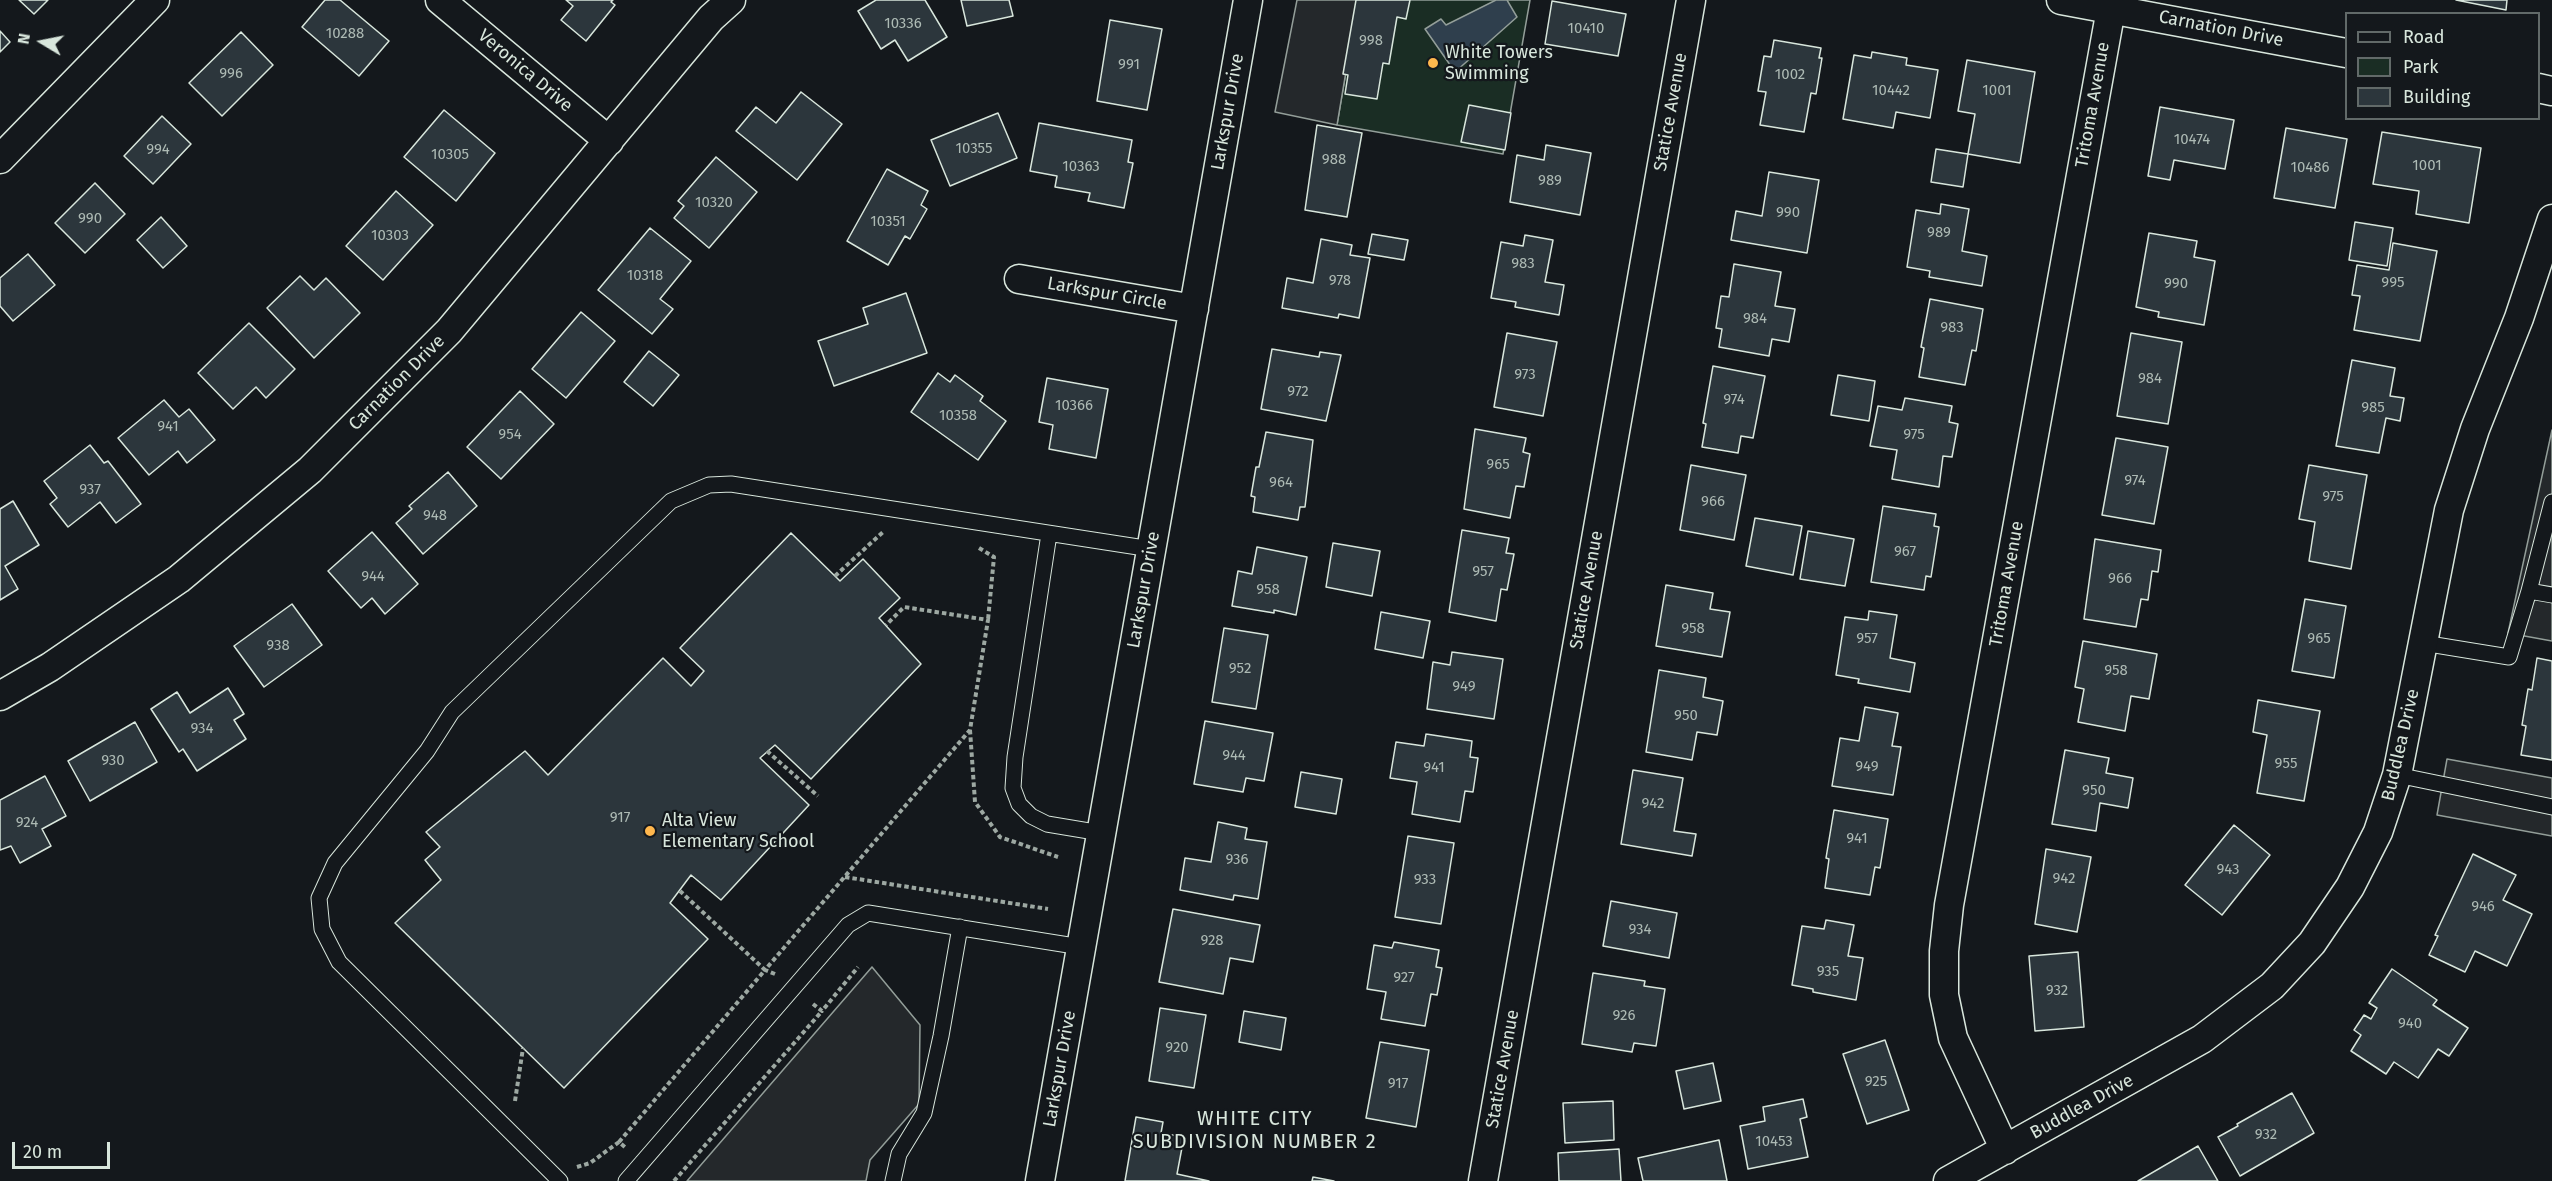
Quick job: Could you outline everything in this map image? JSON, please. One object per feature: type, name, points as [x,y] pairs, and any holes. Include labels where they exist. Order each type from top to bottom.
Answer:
[{"type":"street","points":[[0,159],[155,0]]},
{"type":"street","name":"Veronica Drive","points":[[440,0],[609,141]]},
{"type":"street","name":"Carnation Drive","points":[[0,696],[50,667],[179,579],[310,470],[449,331],[711,18],[731,0]]},
{"type":"street","name":"Larkspur Drive","points":[[1040,1181],[1248,0]]},
{"type":"street","name":"Statice Avenue","points":[[1483,1181],[1691,0]]},
{"type":"street","name":"Carnation Drive","points":[[2061,0],[2345,53]]},
{"type":"street","name":"Tritoma Avenue","points":[[2005,1150],[1953,1038],[1944,995],[1944,951],[1949,905],[2111,9]]},
{"type":"street","name":"Buddlea Drive","points":[[1948,1181],[2202,1039],[2272,986],[2312,943],[2350,887],[2378,832],[2397,775],[2449,510],[2475,429],[2519,318],[2552,219]]},
{"type":"street","name":"Larkspur Circle","points":[[1019,279],[1194,309]]},
{"type":"lane","points":[[565,1175],[339,962],[322,929],[319,898],[335,863],[427,751],[452,712],[671,501],[709,485],[731,484],[1151,549]]},
{"type":"lane","points":[[2423,643],[2509,657],[2552,502]]},
{"type":"lane","points":[[1049,534],[1015,757],[1013,788],[1020,804],[1030,816],[1047,824],[1101,833]]},
{"type":"lane","points":[[2529,591],[2552,595]]},
{"type":"lane","points":[[2397,775],[2552,807]]},
{"type":"lane","points":[[626,1181],[848,925],[868,913],[1081,946]]},
{"type":"lane","points":[[893,1181],[899,1154],[924,1113],[941,1036],[960,927]]},
{"type":"path","points":[[835,576],[882,532],[894,533]]},
{"type":"path","points":[[565,1175],[590,1163],[620,1142],[970,730],[988,620],[994,557],[973,547]]},
{"type":"path","points":[[886,626],[904,607],[988,620]]},
{"type":"path","points":[[767,751],[819,796]]},
{"type":"path","points":[[844,877],[1048,909]]},
{"type":"path","points":[[680,891],[765,970],[776,975]]},
{"type":"path","points":[[674,1181],[858,967]]},
{"type":"path","points":[[813,1004],[822,1011]]},
{"type":"path","points":[[522,1108],[514,1100],[523,1048]]},
{"type":"path","points":[[620,1142],[627,1148]]},
{"type":"path","points":[[570,1159],[578,1167]]},
{"type":"green space","name":"White Towers Swimming","points":[[1358,0],[1530,0],[1503,154],[1337,125]]},
{"type":"shaded area","points":[[1297,0],[1358,0],[1337,125],[1275,112]]},
{"type":"shaded area","points":[[2552,430],[2552,641],[2508,633]]},
{"type":"shaded area","points":[[2447,759],[2552,778],[2552,836],[2437,815]]},
{"type":"shaded area","points":[[872,967],[920,1025],[919,1104],[870,1160],[866,1181],[687,1181]]},
{"type":"water","points":[[1496,0],[1507,0],[1517,17],[1455,72],[1425,29],[1441,19],[1446,25]]},
{"type":"building","points":[[19,0],[48,0],[34,14]]},
{"type":"building","points":[[325,0],[340,0],[389,41],[359,76],[302,27]]},
{"type":"building","points":[[566,0],[613,0],[611,2],[615,5],[586,41],[561,20],[573,6]]},
{"type":"building","points":[[876,0],[925,0],[947,37],[908,61],[895,40],[881,49],[858,11]]},
{"type":"building","points":[[961,0],[1009,0],[1013,16],[967,26]]},
{"type":"building","points":[[1356,0],[1410,0],[1406,19],[1397,17],[1389,64],[1383,63],[1377,99],[1345,94],[1348,75],[1343,74]]},
{"type":"building","points":[[2456,0],[2507,0],[2506,10]]},
{"type":"building","points":[[1552,1],[1626,14],[1618,56],[1545,44]]},
{"type":"building","points":[[1110,20],[1162,29],[1147,110],[1097,101]]},
{"type":"building","points":[[0,31],[10,42],[0,52]]},
{"type":"building","points":[[241,32],[273,65],[222,116],[189,83]]},
{"type":"building","points":[[1774,40],[1821,48],[1819,58],[1822,58],[1816,94],[1811,93],[1804,132],[1760,125],[1766,92],[1758,91],[1764,56],[1771,57]]},
{"type":"building","points":[[1872,52],[1907,58],[1906,65],[1938,70],[1930,118],[1896,112],[1893,128],[1843,119],[1854,55],[1871,58]]},
{"type":"building","points":[[1967,60],[2035,72],[2020,163],[1968,154],[1975,114],[1958,111]]},
{"type":"building","points":[[801,92],[842,124],[797,180],[736,131],[756,107],[776,123]]},
{"type":"building","points":[[1469,105],[1511,113],[1505,150],[1461,142]]},
{"type":"building","points":[[2160,107],[2234,120],[2225,169],[2174,160],[2170,180],[2148,176]]},
{"type":"building","points":[[444,110],[495,153],[456,201],[404,157]]},
{"type":"building","points":[[998,113],[1017,158],[950,186],[931,140]]},
{"type":"building","points":[[162,116],[191,144],[153,184],[124,156]]},
{"type":"building","points":[[1039,123],[1132,140],[1128,162],[1133,163],[1124,208],[1088,201],[1090,193],[1055,187],[1057,176],[1030,171]]},
{"type":"building","points":[[1317,125],[1362,133],[1347,217],[1305,210]]},
{"type":"building","points":[[2286,128],[2347,139],[2335,208],[2274,198]]},
{"type":"building","points":[[2382,132],[2481,148],[2469,223],[2416,214],[2419,191],[2373,184]]},
{"type":"building","points":[[1546,145],[1591,153],[1580,215],[1510,202],[1517,155],[1544,160]]},
{"type":"building","points":[[1936,149],[1968,154],[1963,187],[1931,182]]},
{"type":"building","points":[[716,157],[757,192],[709,248],[674,218],[684,206],[678,201]]},
{"type":"building","points":[[887,169],[928,191],[921,205],[927,209],[910,239],[905,236],[888,265],[847,241]]},
{"type":"building","points":[[1769,172],[1819,180],[1807,253],[1731,240],[1736,211],[1762,216]]},
{"type":"building","points":[[95,183],[125,214],[85,253],[55,223]]},
{"type":"building","points":[[396,191],[433,225],[383,280],[346,246]]},
{"type":"building","points":[[1941,204],[1969,209],[1962,251],[1987,256],[1982,286],[1929,277],[1930,271],[1907,267],[1916,210],[1940,214]]},
{"type":"building","points":[[161,217],[187,246],[163,268],[137,240]]},
{"type":"building","points":[[2355,222],[2393,228],[2387,266],[2349,260]]},
{"type":"building","points":[[650,228],[691,261],[660,299],[673,309],[652,334],[598,290]]},
{"type":"building","points":[[2149,233],[2197,241],[2194,257],[2215,261],[2204,325],[2158,317],[2159,312],[2136,307]]},
{"type":"building","points":[[1372,234],[1408,240],[1404,260],[1368,254]]},
{"type":"building","points":[[1525,235],[1553,240],[1545,282],[1564,285],[1559,315],[1515,307],[1516,302],[1491,298],[1501,242],[1523,246]]},
{"type":"building","points":[[1321,239],[1352,245],[1350,255],[1370,258],[1359,318],[1339,314],[1338,318],[1282,308],[1287,278],[1313,283]]},
{"type":"building","points":[[2393,243],[2437,251],[2420,341],[2354,330],[2360,296],[2352,295],[2357,265],[2389,270]]},
{"type":"building","points":[[28,254],[55,285],[13,321],[0,306],[0,278]]},
{"type":"building","points":[[1734,264],[1781,272],[1775,306],[1795,309],[1789,342],[1772,339],[1769,356],[1719,347],[1722,329],[1716,328],[1721,296],[1729,297]]},
{"type":"building","points":[[300,276],[314,290],[326,278],[360,313],[314,358],[267,308]]},
{"type":"building","points":[[906,293],[927,353],[834,386],[818,341],[868,324],[863,308]]},
{"type":"building","points":[[1930,299],[1983,309],[1976,351],[1972,350],[1965,385],[1919,377],[1924,348],[1921,347]]},
{"type":"building","points":[[581,312],[615,341],[566,398],[532,369]]},
{"type":"building","points":[[249,323],[295,369],[266,398],[256,387],[233,409],[198,373]]},
{"type":"building","points":[[1507,333],[1557,342],[1543,416],[1494,407]]},
{"type":"building","points":[[2131,333],[2182,342],[2168,424],[2117,416]]},
{"type":"building","points":[[1272,349],[1319,357],[1320,352],[1341,355],[1326,421],[1261,409]]},
{"type":"building","points":[[649,351],[679,375],[653,406],[624,382]]},
{"type":"building","points":[[2352,360],[2395,368],[2390,396],[2404,398],[2400,421],[2386,418],[2379,453],[2336,446]]},
{"type":"building","points":[[1713,366],[1765,376],[1753,438],[1741,436],[1738,453],[1702,447],[1706,424],[1703,423]]},
{"type":"building","points":[[938,373],[950,382],[955,375],[983,396],[980,401],[1006,421],[978,460],[911,412]]},
{"type":"building","points":[[1838,375],[1875,381],[1869,421],[1831,415]]},
{"type":"building","points":[[1047,378],[1108,389],[1096,458],[1049,449],[1053,425],[1039,422]]},
{"type":"building","points":[[520,391],[554,424],[501,479],[467,447]]},
{"type":"building","points":[[1905,398],[1952,406],[1949,422],[1958,424],[1952,457],[1943,456],[1939,487],[1892,479],[1897,450],[1870,446],[1878,406],[1902,410]]},
{"type":"building","points":[[164,400],[179,417],[189,409],[215,440],[187,463],[178,451],[149,475],[118,438]]},
{"type":"building","points":[[1475,429],[1526,438],[1523,452],[1530,454],[1524,487],[1516,486],[1510,518],[1464,509]]},
{"type":"building","points":[[1266,432],[1313,440],[1305,507],[1300,507],[1298,520],[1253,512],[1255,497],[1251,496]]},
{"type":"building","points":[[2116,438],[2168,447],[2154,524],[2102,515]]},
{"type":"building","points":[[90,445],[104,463],[108,461],[141,504],[116,523],[100,502],[68,527],[50,504],[57,498],[44,481]]},
{"type":"building","points":[[1691,465],[1746,475],[1734,540],[1680,530]]},
{"type":"building","points":[[2309,465],[2367,475],[2351,569],[2309,561],[2315,522],[2299,519]]},
{"type":"building","points":[[448,472],[477,506],[423,554],[396,523],[412,509],[409,506]]},
{"type":"building","points":[[13,501],[39,545],[5,566],[18,589],[0,600],[0,509]]},
{"type":"building","points":[[1883,506],[1936,514],[1934,526],[1939,527],[1931,577],[1926,576],[1924,590],[1871,582]]},
{"type":"building","points":[[1755,518],[1802,526],[1793,575],[1746,566]]},
{"type":"building","points":[[1462,530],[1509,538],[1506,553],[1514,554],[1507,590],[1501,589],[1496,621],[1449,612]]},
{"type":"building","points":[[1808,531],[1854,539],[1845,586],[1800,579]]},
{"type":"building","points":[[372,532],[418,584],[385,614],[372,598],[361,608],[328,571]]},
{"type":"building","points":[[791,533],[840,581],[863,559],[900,598],[879,618],[921,664],[811,779],[775,745],[760,758],[809,805],[721,900],[691,875],[670,903],[708,939],[564,1088],[395,923],[441,880],[425,860],[440,847],[426,832],[525,751],[548,775],[663,658],[691,686],[704,671],[680,648]]},
{"type":"building","points":[[2095,539],[2161,550],[2158,572],[2152,571],[2148,600],[2141,599],[2136,627],[2084,619]]},
{"type":"building","points":[[1333,543],[1380,551],[1372,596],[1326,587]]},
{"type":"building","points":[[1257,547],[1307,557],[1296,615],[1274,610],[1274,613],[1232,606],[1238,571],[1252,574]]},
{"type":"building","points":[[1666,585],[1713,593],[1710,609],[1730,612],[1722,657],[1656,646]]},
{"type":"building","points":[[2305,599],[2346,606],[2334,678],[2292,671]]},
{"type":"building","points":[[292,604],[322,645],[264,687],[234,646]]},
{"type":"building","points":[[1869,611],[1897,615],[1890,658],[1915,663],[1910,692],[1858,683],[1859,679],[1836,675],[1845,617],[1868,620]]},
{"type":"building","points":[[1381,612],[1430,621],[1423,658],[1375,649]]},
{"type":"building","points":[[1224,628],[1268,635],[1256,709],[1212,702]]},
{"type":"building","points":[[2083,641],[2157,654],[2149,699],[2131,696],[2125,731],[2078,722],[2084,689],[2075,687]]},
{"type":"building","points":[[1452,652],[1503,659],[1494,719],[1427,709],[1433,662],[1450,665]]},
{"type":"building","points":[[2537,658],[2552,661],[2552,760],[2521,755],[2526,726],[2522,725],[2528,689],[2532,690]]},
{"type":"building","points":[[1659,670],[1706,678],[1703,697],[1723,701],[1717,735],[1697,732],[1692,760],[1646,752]]},
{"type":"building","points":[[228,688],[244,714],[234,720],[246,739],[197,771],[183,749],[179,752],[151,709],[177,692],[190,713]]},
{"type":"building","points":[[2258,700],[2320,711],[2304,801],[2257,793],[2267,735],[2253,732]]},
{"type":"building","points":[[1865,707],[1898,713],[1892,746],[1901,747],[1893,795],[1832,786],[1840,738],[1859,741]]},
{"type":"building","points":[[1205,721],[1273,733],[1264,781],[1246,778],[1243,792],[1194,784]]},
{"type":"building","points":[[135,722],[157,762],[90,801],[68,761]]},
{"type":"building","points":[[1426,734],[1472,741],[1470,757],[1478,758],[1473,792],[1465,791],[1460,822],[1412,814],[1417,782],[1390,778],[1396,742],[1424,746]]},
{"type":"building","points":[[2065,750],[2109,758],[2106,773],[2133,778],[2128,808],[2100,803],[2096,831],[2052,824]]},
{"type":"building","points":[[1633,770],[1683,778],[1674,831],[1696,834],[1692,856],[1621,844]]},
{"type":"building","points":[[1301,772],[1342,779],[1336,814],[1295,807]]},
{"type":"building","points":[[45,776],[66,816],[42,829],[51,846],[20,863],[11,846],[0,850],[0,800]]},
{"type":"building","points":[[1834,810],[1888,819],[1880,868],[1875,867],[1870,895],[1825,888],[1829,859],[1826,858]]},
{"type":"building","points":[[1218,822],[1247,828],[1245,839],[1267,842],[1258,899],[1234,895],[1233,900],[1180,890],[1185,858],[1211,862]]},
{"type":"building","points":[[2234,825],[2270,855],[2222,915],[2185,885]]},
{"type":"building","points":[[1408,836],[1454,843],[1441,924],[1395,917]]},
{"type":"building","points":[[2046,849],[2091,857],[2077,932],[2035,924]]},
{"type":"building","points":[[2473,854],[2516,875],[2503,900],[2532,914],[2507,966],[2475,951],[2465,972],[2429,955],[2438,936],[2435,935]]},
{"type":"building","points":[[1611,901],[1677,913],[1669,958],[1603,946]]},
{"type":"building","points":[[1173,909],[1260,925],[1253,962],[1230,958],[1223,994],[1159,982]]},
{"type":"building","points":[[1826,920],[1854,925],[1848,956],[1863,958],[1856,1000],[1813,992],[1813,989],[1792,985],[1802,926],[1824,929]]},
{"type":"building","points":[[1394,942],[1439,950],[1436,967],[1442,968],[1437,995],[1431,994],[1425,1026],[1381,1019],[1386,992],[1367,989],[1374,945],[1392,948]]},
{"type":"building","points":[[2078,952],[2084,1027],[2035,1031],[2029,956]]},
{"type":"building","points":[[2392,969],[2437,1000],[2433,1005],[2468,1028],[2449,1056],[2438,1049],[2418,1078],[2394,1062],[2386,1074],[2351,1051],[2361,1035],[2354,1030],[2364,1015],[2371,1019],[2377,1008],[2369,1003]]},
{"type":"building","points":[[1593,973],[1645,981],[1644,986],[1665,989],[1656,1046],[1634,1043],[1632,1052],[1582,1044]]},
{"type":"building","points":[[1160,1008],[1206,1015],[1194,1088],[1149,1081]]},
{"type":"building","points":[[1244,1011],[1286,1018],[1281,1050],[1239,1042]]},
{"type":"building","points":[[1885,1040],[1909,1110],[1867,1124],[1843,1054]]},
{"type":"building","points":[[1380,1042],[1429,1050],[1416,1127],[1366,1118]]},
{"type":"building","points":[[1713,1063],[1721,1101],[1684,1109],[1676,1071]]},
{"type":"building","points":[[2292,1093],[2314,1133],[2240,1176],[2218,1137]]},
{"type":"building","points":[[1803,1099],[1807,1117],[1800,1119],[1808,1157],[1748,1169],[1740,1126],[1765,1121],[1763,1107]]},
{"type":"building","points":[[1613,1101],[1614,1140],[1565,1143],[1563,1103]]},
{"type":"building","points":[[1136,1117],[1163,1122],[1161,1133],[1184,1137],[1177,1174],[1209,1181],[1125,1181]]},
{"type":"building","points":[[1719,1140],[1727,1181],[1643,1181],[1638,1158]]},
{"type":"building","points":[[2198,1146],[2218,1181],[2138,1181]]},
{"type":"building","points":[[1619,1149],[1621,1181],[1559,1181],[1558,1153]]},
{"type":"building","points":[[1313,1177],[1334,1181],[1312,1181]]},
{"type":"place","name":"White Towers Swimming","points":[[1433,63]]},
{"type":"place","name":"Alta View Elementary School","points":[[650,831]]},
{"type":"district","name":"WHITE CITY SUBDIVISION NUMBER 2","points":[[1255,1130]]}]
